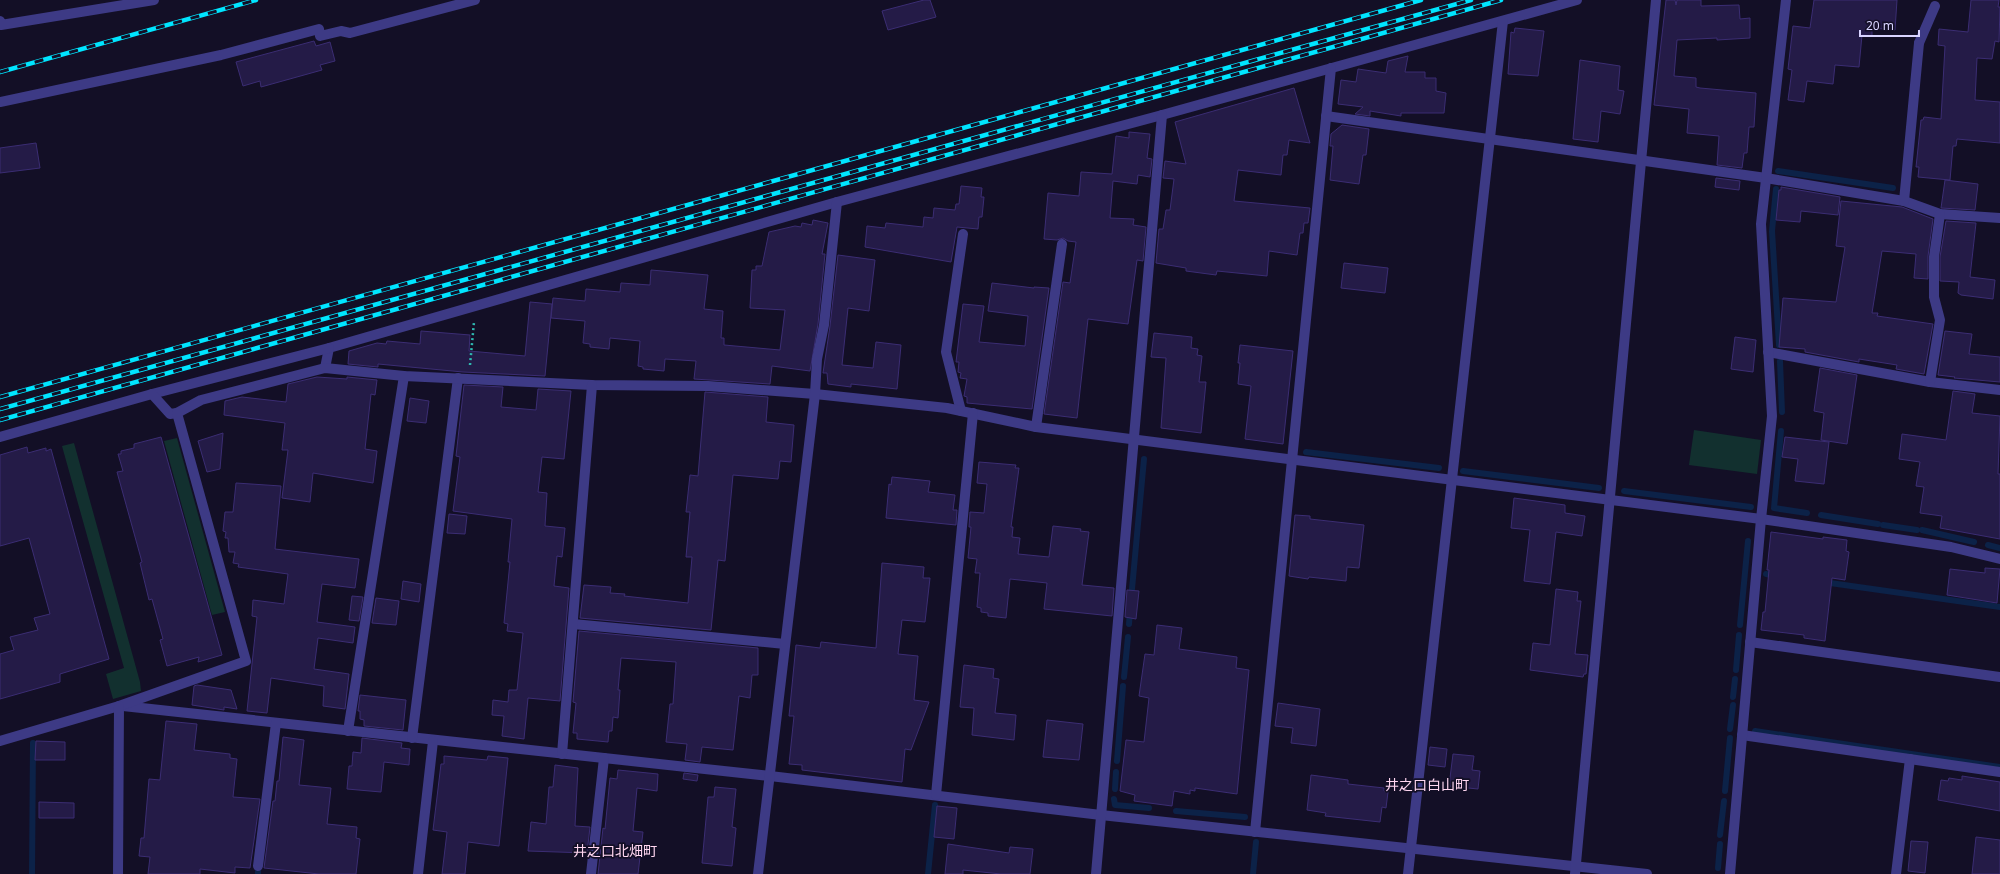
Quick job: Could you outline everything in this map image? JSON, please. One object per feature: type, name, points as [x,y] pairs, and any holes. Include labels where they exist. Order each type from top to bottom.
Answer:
[{"type":"street","points":[[0,21],[1,25],[154,0]]},
{"type":"street","points":[[0,102],[221,55],[319,29],[320,36],[341,31],[350,33],[475,0]]},
{"type":"street","points":[[0,437],[152,394],[329,348],[837,202],[1162,115],[1577,0]]},
{"type":"street","points":[[1575,870],[1656,0]]},
{"type":"street","points":[[1730,874],[1761,519],[1772,416],[1761,224],[1786,0]]},
{"type":"street","points":[[1904,201],[1919,43],[1936,6]]},
{"type":"street","points":[[1408,874],[1503,20]]},
{"type":"street","points":[[1254,832],[1331,68]]},
{"type":"street","points":[[1096,874],[1162,115]]},
{"type":"street","points":[[1326,116],[1766,178],[1904,201],[1940,214],[2000,218]]},
{"type":"street","points":[[758,874],[815,394],[817,359],[824,325],[837,202]]},
{"type":"street","points":[[1930,382],[1940,320],[1934,297],[1934,257],[1940,214]]},
{"type":"street","points":[[961,411],[946,352],[963,234]]},
{"type":"street","points":[[1036,427],[1062,244]]},
{"type":"street","points":[[325,368],[329,348]]},
{"type":"street","points":[[1768,352],[1930,382],[2000,390]]},
{"type":"street","points":[[152,394],[170,414],[177,413],[201,400],[325,368],[404,376],[592,386],[708,386],[815,394],[961,411],[1036,427],[1761,519],[1951,547],[2000,559]]},
{"type":"street","points":[[348,731],[404,376]]},
{"type":"street","points":[[412,738],[458,378]]},
{"type":"street","points":[[562,754],[592,386]]},
{"type":"street","points":[[0,741],[119,706],[246,660],[177,413]]},
{"type":"street","points":[[936,795],[973,413]]},
{"type":"street","points":[[573,624],[785,644]]},
{"type":"street","points":[[1750,642],[2000,677]]},
{"type":"street","points":[[119,706],[770,776],[1101,815],[1411,849],[1575,870],[1647,874]]},
{"type":"street","points":[[118,874],[119,706]]},
{"type":"street","points":[[258,866],[276,723]]},
{"type":"street","points":[[1742,735],[2000,772]]},
{"type":"street","points":[[418,874],[434,740]]},
{"type":"street","points":[[591,874],[604,758]]},
{"type":"street","points":[[1896,874],[1910,759]]},
{"type":"path","points":[[469,379],[475,307]]},
{"type":"green space","points":[[1694,430],[1761,440],[1757,474],[1689,465]]},
{"type":"green space","points":[[177,438],[225,612],[212,615],[164,441]]},
{"type":"green space","points":[[74,443],[140,682],[141,691],[113,699],[106,674],[124,668],[62,446]]},
{"type":"building","points":[[924,0],[930,0],[936,17],[888,30],[882,11]]},
{"type":"building","points":[[1666,0],[1675,0],[1676,5],[1677,0],[1701,0],[1701,6],[1739,5],[1740,19],[1750,18],[1750,38],[1677,40],[1674,76],[1696,78],[1696,87],[1700,88],[1756,93],[1754,127],[1749,127],[1747,153],[1744,153],[1742,168],[1717,165],[1719,136],[1687,133],[1689,109],[1654,105]]},
{"type":"building","points":[[1814,0],[1897,0],[1895,30],[1872,28],[1872,36],[1862,35],[1859,67],[1835,65],[1833,84],[1807,81],[1804,102],[1788,100],[1792,70],[1788,69],[1793,26],[1810,28]]},
{"type":"building","points":[[1971,0],[1999,0],[1999,42],[1995,41],[1992,59],[1977,58],[1975,100],[2000,102],[2000,143],[1957,139],[1956,146],[1953,146],[1950,180],[1918,177],[1919,167],[1916,167],[1921,120],[1923,120],[1924,117],[1941,119],[1945,46],[1938,45],[1939,29],[1968,32]]},
{"type":"building","points":[[1515,28],[1544,31],[1538,76],[1508,74],[1511,32],[1514,33]]},
{"type":"building","points":[[314,41],[316,46],[330,42],[335,61],[320,65],[322,70],[261,87],[260,81],[243,86],[236,62]]},
{"type":"building","points":[[1408,56],[1405,72],[1425,72],[1425,78],[1436,78],[1436,91],[1446,93],[1444,113],[1401,113],[1401,116],[1370,111],[1370,116],[1355,114],[1363,107],[1338,104],[1341,80],[1356,82],[1358,69],[1386,73],[1388,61]]},
{"type":"building","points":[[1580,60],[1620,66],[1618,90],[1624,91],[1620,114],[1601,111],[1598,142],[1573,139]]},
{"type":"building","points":[[1294,88],[1310,143],[1289,140],[1287,155],[1283,155],[1281,175],[1238,170],[1234,201],[1310,208],[1308,223],[1304,223],[1303,233],[1300,233],[1297,255],[1269,251],[1267,276],[1217,271],[1216,275],[1186,271],[1186,268],[1156,263],[1159,229],[1163,229],[1166,210],[1170,210],[1174,179],[1163,178],[1165,161],[1186,164],[1175,122]]},
{"type":"building","points":[[1342,125],[1369,129],[1366,155],[1363,155],[1359,184],[1330,180],[1333,146],[1330,146],[1331,134]]},
{"type":"building","points":[[1129,132],[1150,134],[1147,158],[1152,159],[1150,177],[1138,175],[1137,184],[1113,181],[1110,218],[1134,219],[1133,225],[1146,227],[1143,261],[1137,260],[1128,324],[1088,319],[1077,418],[1044,414],[1063,282],[1070,283],[1076,242],[1068,241],[1063,238],[1057,240],[1044,239],[1048,193],[1079,196],[1081,172],[1112,174],[1116,136],[1129,138]]},
{"type":"building","points":[[36,143],[40,168],[0,173],[0,148]]},
{"type":"building","points":[[1716,178],[1740,181],[1739,190],[1715,187]]},
{"type":"building","points":[[1945,180],[1978,184],[1975,210],[1941,208]]},
{"type":"building","points":[[961,186],[982,188],[981,197],[984,197],[982,217],[979,217],[978,229],[957,227],[951,262],[865,247],[867,226],[885,228],[886,223],[923,227],[924,217],[933,218],[934,208],[955,210],[956,204],[959,204]]},
{"type":"building","points":[[1781,187],[1840,197],[1838,215],[1801,211],[1800,222],[1776,220],[1779,190],[1781,190]]},
{"type":"building","points":[[1841,201],[1902,207],[1933,219],[1928,256],[1928,279],[1914,278],[1916,254],[1882,251],[1872,313],[1878,313],[1877,316],[1933,324],[1924,374],[1896,369],[1897,365],[1859,359],[1859,362],[1805,352],[1805,349],[1779,347],[1783,298],[1836,302],[1845,247],[1836,246]]},
{"type":"building","points":[[813,220],[828,223],[822,254],[825,254],[818,324],[810,371],[772,366],[770,384],[694,379],[696,361],[665,359],[664,371],[643,369],[643,367],[638,366],[640,341],[610,338],[609,349],[590,347],[590,344],[583,343],[585,321],[551,318],[553,298],[585,301],[586,289],[620,292],[621,283],[650,285],[651,270],[708,275],[704,309],[723,311],[721,338],[724,338],[724,345],[780,350],[785,310],[750,308],[752,270],[756,270],[756,266],[762,266],[769,232],[795,226],[801,227],[802,223],[812,225]]},
{"type":"building","points":[[1946,221],[1976,223],[1970,277],[1995,280],[1993,299],[1961,295],[1958,293],[1959,282],[1940,281],[1940,257]]},
{"type":"building","points":[[838,255],[875,260],[869,311],[848,308],[842,365],[873,368],[876,342],[901,345],[897,389],[851,384],[851,387],[828,384],[827,373],[823,373]]},
{"type":"building","points":[[1344,263],[1388,268],[1385,293],[1341,288]]},
{"type":"building","points":[[992,283],[1034,288],[1049,288],[1032,409],[967,403],[967,397],[964,396],[967,379],[960,378],[961,373],[958,372],[959,362],[956,362],[963,304],[984,306],[979,342],[1025,346],[1028,316],[988,311]]},
{"type":"building","points":[[530,302],[552,304],[545,376],[463,372],[378,364],[378,367],[348,364],[349,351],[377,343],[386,344],[387,341],[420,344],[421,331],[470,335],[469,351],[525,356]]},
{"type":"building","points":[[1945,331],[1972,334],[1969,354],[2000,357],[2000,382],[1938,375]]},
{"type":"building","points":[[1154,333],[1192,337],[1191,348],[1198,349],[1197,355],[1202,356],[1199,382],[1206,382],[1201,433],[1161,428],[1166,358],[1151,357]]},
{"type":"building","points":[[1735,337],[1756,340],[1753,372],[1731,369]]},
{"type":"building","points":[[1240,345],[1293,351],[1283,444],[1245,439],[1251,386],[1238,384]]},
{"type":"building","points":[[1820,368],[1857,375],[1847,444],[1821,440],[1824,413],[1814,411]]},
{"type":"building","points":[[317,377],[347,379],[347,377],[377,380],[375,395],[371,394],[365,449],[377,451],[373,483],[313,473],[310,502],[282,498],[288,450],[282,450],[285,423],[224,415],[225,401],[242,397],[286,402],[288,384]]},
{"type":"building","points":[[464,385],[503,387],[501,407],[536,410],[538,389],[571,391],[564,459],[542,457],[538,492],[547,493],[545,526],[565,528],[562,557],[557,556],[554,586],[569,588],[560,701],[528,698],[524,739],[502,736],[504,716],[492,715],[493,700],[508,702],[509,690],[517,690],[523,633],[507,631],[508,624],[504,623],[510,562],[508,562],[512,519],[453,511],[460,457],[456,456]]},
{"type":"building","points":[[1953,391],[1975,394],[1972,413],[2000,416],[1998,474],[2000,474],[2000,539],[1940,528],[1942,516],[1920,513],[1924,487],[1916,486],[1920,462],[1899,459],[1902,434],[1946,440]]},
{"type":"building","points":[[705,392],[768,397],[766,422],[794,425],[791,462],[780,461],[778,479],[733,475],[725,561],[718,560],[711,630],[580,618],[584,585],[611,587],[610,593],[625,594],[624,596],[688,603],[692,557],[686,557],[690,512],[686,512],[690,475],[698,476]]},
{"type":"building","points":[[410,398],[429,401],[426,423],[407,421]]},
{"type":"building","points":[[223,433],[220,469],[207,472],[198,441]]},
{"type":"building","points":[[161,437],[222,655],[198,662],[199,657],[167,666],[160,640],[163,639],[152,599],[149,600],[140,563],[142,562],[117,472],[123,471],[118,454],[121,454],[121,451],[134,448],[134,444]]},
{"type":"building","points":[[1785,437],[1829,442],[1824,484],[1795,481],[1798,459],[1782,457]]},
{"type":"building","points":[[27,447],[28,453],[46,448],[46,451],[51,449],[109,659],[60,674],[60,682],[0,699],[0,654],[14,650],[10,637],[38,630],[34,618],[50,614],[29,538],[0,546],[0,455]]},
{"type":"building","points":[[979,462],[1016,465],[1015,468],[1019,468],[1011,527],[1013,527],[1012,537],[1020,538],[1018,554],[1049,557],[1053,526],[1081,529],[1080,531],[1089,532],[1082,585],[1114,588],[1112,616],[1044,609],[1047,583],[1010,579],[1006,618],[988,616],[988,613],[981,612],[981,608],[977,607],[980,573],[975,573],[977,559],[968,558],[971,527],[969,527],[970,512],[984,513],[987,484],[977,483]]},
{"type":"building","points":[[892,477],[930,481],[928,492],[955,495],[953,510],[957,510],[956,525],[886,518],[889,484],[891,485]]},
{"type":"building","points":[[236,483],[281,486],[275,549],[359,559],[355,588],[322,584],[317,622],[355,627],[353,643],[318,638],[314,669],[349,674],[345,709],[323,706],[324,686],[271,678],[267,713],[247,711],[257,617],[252,616],[253,600],[284,604],[288,574],[238,567],[239,564],[233,563],[235,552],[229,552],[228,538],[225,538],[226,532],[223,531],[225,512],[233,512]]},
{"type":"building","points":[[1514,498],[1565,505],[1565,513],[1585,516],[1582,536],[1556,532],[1550,584],[1524,581],[1530,530],[1511,528]]},
{"type":"building","points":[[449,514],[467,516],[465,534],[447,533]]},
{"type":"building","points":[[1295,515],[1310,516],[1310,519],[1364,525],[1359,568],[1347,567],[1346,581],[1309,577],[1308,579],[1289,576]]},
{"type":"building","points":[[1771,532],[1823,539],[1823,537],[1847,540],[1846,551],[1849,552],[1845,580],[1832,578],[1825,641],[1804,638],[1804,635],[1761,630],[1763,612],[1765,612]]},
{"type":"building","points":[[882,563],[924,567],[923,578],[930,578],[925,622],[902,620],[898,654],[918,656],[914,700],[929,702],[911,750],[905,749],[902,782],[802,770],[802,765],[789,764],[794,716],[789,716],[796,645],[820,648],[821,642],[876,648]]},
{"type":"building","points":[[1985,568],[2000,569],[1997,603],[1947,595],[1950,569],[1985,573]]},
{"type":"building","points":[[403,581],[421,584],[419,602],[401,599]]},
{"type":"building","points":[[1556,589],[1578,592],[1577,601],[1581,601],[1575,654],[1588,655],[1586,674],[1584,674],[1583,677],[1530,670],[1533,643],[1550,645]]},
{"type":"building","points":[[1127,590],[1139,591],[1136,619],[1125,617]]},
{"type":"building","points":[[352,596],[363,597],[359,621],[349,620]]},
{"type":"building","points":[[376,598],[399,601],[396,625],[372,623]]},
{"type":"building","points":[[1157,625],[1182,628],[1179,649],[1237,657],[1236,668],[1249,670],[1237,794],[1195,788],[1195,791],[1190,790],[1190,794],[1174,791],[1172,806],[1134,801],[1135,795],[1120,791],[1126,740],[1144,742],[1149,698],[1139,696],[1145,654],[1154,655]]},
{"type":"building","points":[[579,631],[758,648],[758,675],[752,675],[750,698],[739,696],[733,750],[702,747],[700,762],[685,760],[687,744],[666,742],[670,704],[673,704],[676,662],[621,658],[618,690],[620,690],[618,718],[613,717],[612,731],[609,731],[608,742],[577,739],[577,733],[573,733],[576,703],[573,702]]},
{"type":"building","points":[[964,665],[994,669],[993,678],[999,679],[995,713],[1016,715],[1014,740],[972,735],[974,708],[960,707]]},
{"type":"building","points":[[197,685],[231,690],[237,709],[224,707],[224,710],[192,705],[194,686]]},
{"type":"building","points":[[360,695],[406,700],[403,730],[364,726],[364,720],[360,719],[360,711],[358,711]]},
{"type":"building","points":[[1278,703],[1320,709],[1316,746],[1291,743],[1293,728],[1275,726]]},
{"type":"building","points":[[1047,720],[1083,724],[1079,760],[1043,757]]},
{"type":"building","points":[[166,721],[197,724],[194,750],[230,754],[230,758],[237,759],[233,797],[260,799],[250,868],[235,867],[235,873],[200,869],[200,874],[148,874],[150,857],[139,856],[141,838],[144,838],[149,779],[160,780]]},
{"type":"building","points":[[283,737],[304,740],[299,785],[331,788],[327,824],[357,827],[356,838],[360,839],[356,874],[319,874],[264,868],[273,801],[275,801],[277,781],[279,781]]},
{"type":"building","points":[[362,738],[402,743],[401,748],[410,749],[409,765],[384,762],[381,792],[347,789],[349,766],[352,766],[353,752],[361,753]]},
{"type":"building","points":[[36,741],[65,742],[65,760],[35,760]]},
{"type":"building","points":[[1430,747],[1447,749],[1445,767],[1428,765]]},
{"type":"building","points":[[1453,754],[1474,756],[1472,770],[1480,771],[1478,789],[1449,786]]},
{"type":"building","points":[[444,756],[487,760],[488,756],[508,758],[499,846],[468,842],[465,874],[442,874],[447,832],[433,830],[441,764],[444,764]]},
{"type":"building","points":[[555,765],[578,768],[575,826],[590,827],[587,853],[528,851],[531,822],[546,824],[549,787],[553,787]]},
{"type":"building","points":[[618,770],[658,774],[657,791],[637,788],[633,831],[643,832],[638,874],[598,874],[603,828],[605,829],[610,778],[617,779]]},
{"type":"building","points":[[684,773],[698,775],[697,781],[683,779]]},
{"type":"building","points":[[1311,775],[1348,780],[1348,784],[1384,788],[1384,791],[1388,792],[1386,808],[1382,807],[1380,822],[1325,816],[1326,813],[1307,810]]},
{"type":"building","points":[[1962,776],[2000,782],[2000,811],[1938,800],[1941,780],[1948,781],[1949,778],[1962,780]]},
{"type":"building","points":[[715,787],[736,789],[732,827],[736,828],[732,866],[702,863],[708,797],[714,797]]},
{"type":"building","points":[[39,802],[74,803],[74,818],[39,818]]},
{"type":"building","points":[[937,806],[957,808],[954,839],[934,837]]},
{"type":"building","points":[[1976,837],[2000,840],[2000,874],[1972,874]]},
{"type":"building","points":[[1911,841],[1928,842],[1925,873],[1908,871]]},
{"type":"building","points":[[948,844],[1009,853],[1010,847],[1033,849],[1030,874],[1001,874],[963,870],[963,874],[945,874]]},
{"type":"waterway","points":[[1778,171],[1893,188]]},
{"type":"waterway","points":[[1776,189],[1772,231],[1779,345]]},
{"type":"waterway","points":[[1780,361],[1782,412]]},
{"type":"waterway","points":[[1781,431],[1774,508],[1807,513]]},
{"type":"waterway","points":[[1306,452],[1439,468]]},
{"type":"waterway","points":[[1132,589],[1144,459]]},
{"type":"waterway","points":[[1463,471],[1599,488]]},
{"type":"waterway","points":[[1624,491],[1751,507]]},
{"type":"waterway","points":[[1821,515],[1878,524]]},
{"type":"waterway","points":[[1883,525],[1917,530]]},
{"type":"waterway","points":[[1922,530],[1974,542]]},
{"type":"waterway","points":[[1740,625],[1748,541]]},
{"type":"waterway","points":[[1988,545],[2000,548]]},
{"type":"waterway","points":[[1766,574],[1777,576]]},
{"type":"waterway","points":[[1823,582],[2000,607]]},
{"type":"waterway","points":[[1129,624],[1130,611]]},
{"type":"waterway","points":[[1736,670],[1739,635]]},
{"type":"waterway","points":[[1124,677],[1128,637]]},
{"type":"waterway","points":[[1733,697],[1735,679]]},
{"type":"waterway","points":[[1117,761],[1123,686]]},
{"type":"waterway","points":[[1730,729],[1733,705]]},
{"type":"waterway","points":[[1755,731],[2000,767]]},
{"type":"waterway","points":[[1725,791],[1730,738]]},
{"type":"waterway","points":[[32,874],[33,743]]},
{"type":"waterway","points":[[1115,789],[1116,772]]},
{"type":"waterway","points":[[1114,799],[1115,805],[1149,808]]},
{"type":"waterway","points":[[1720,835],[1724,801]]},
{"type":"waterway","points":[[928,874],[935,805]]},
{"type":"waterway","points":[[1176,811],[1245,817]]},
{"type":"waterway","points":[[1253,874],[1256,842]]},
{"type":"waterway","points":[[1718,868],[1720,844]]},
{"type":"railway","points":[[0,72],[256,0]]},
{"type":"railway","points":[[0,397],[1421,0]]},
{"type":"railway","points":[[0,409],[1471,0]]},
{"type":"railway","points":[[0,420],[1501,0]]},
{"type":"district","name":"井之口白山町","points":[[1427,785]]},
{"type":"district","name":"井之口北畑町","points":[[615,851]]}]
